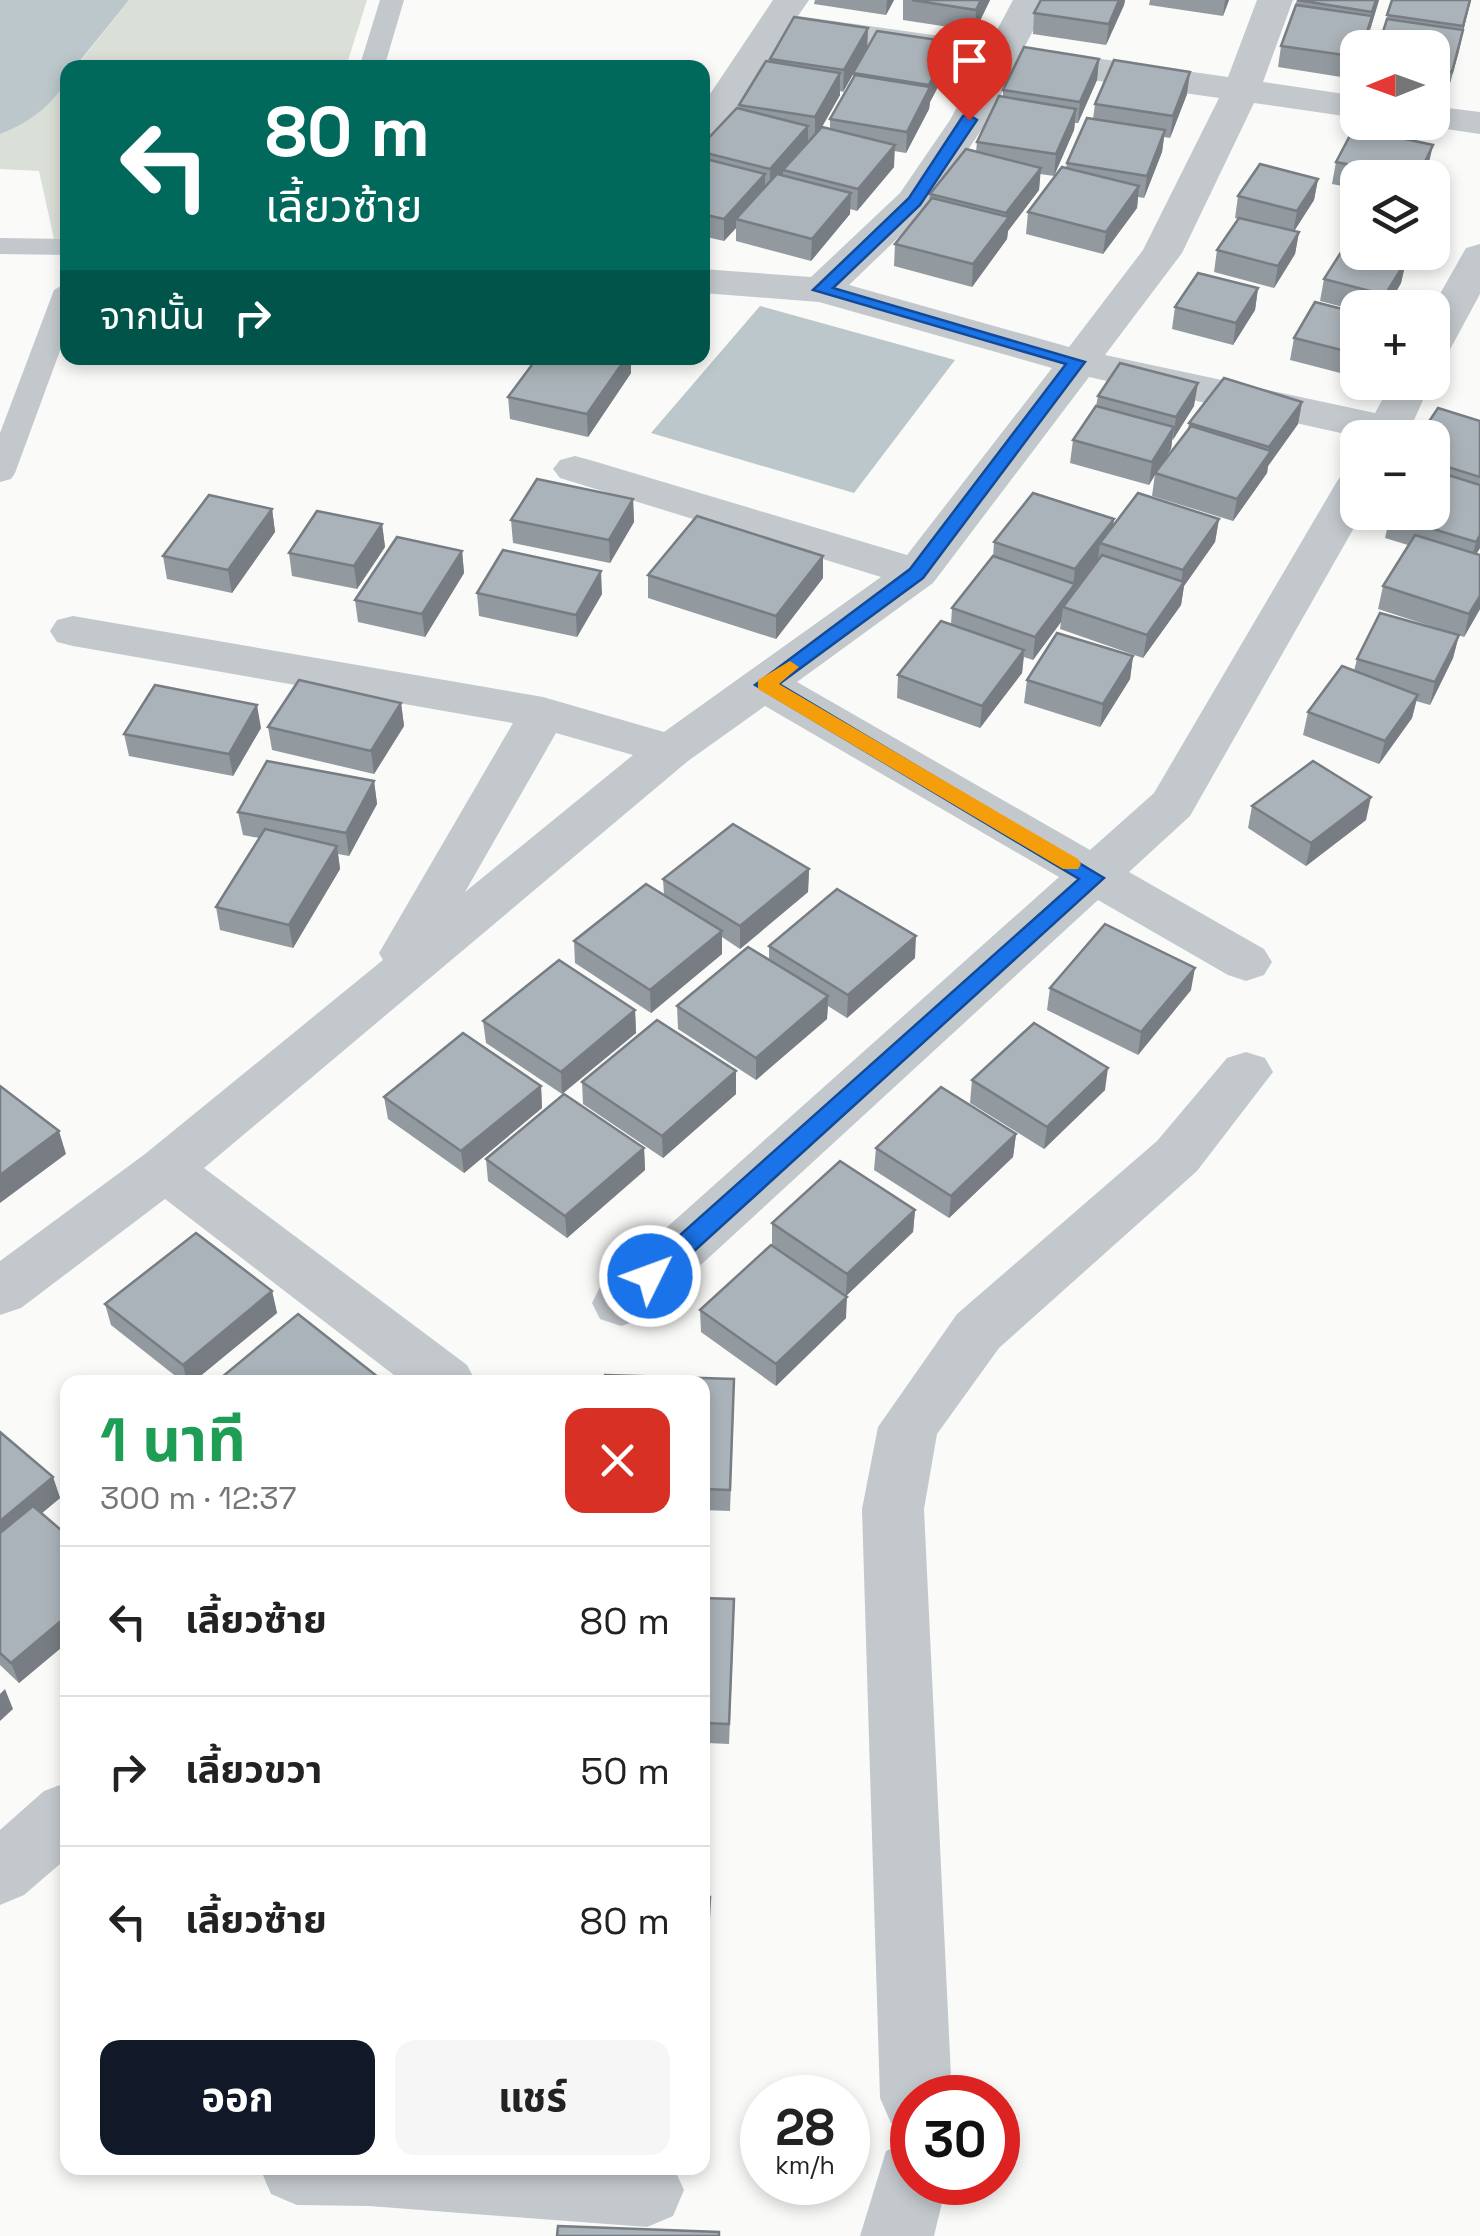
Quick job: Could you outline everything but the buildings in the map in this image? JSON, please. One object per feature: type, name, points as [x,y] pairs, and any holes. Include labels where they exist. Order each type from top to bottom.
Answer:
[{"type":"street","points":[[822,290],[914,201],[969,120],[1032,0]]},
{"type":"street","points":[[0,1292],[165,1170],[672,750],[917,574],[1162,253],[1240,92],[1275,0]]},
{"type":"street","points":[[710,123],[785,12],[1002,56],[1340,106]]},
{"type":"street","points":[[1450,119],[1480,123]]},
{"type":"street","points":[[1450,312],[1480,256]]},
{"type":"street","points":[[710,282],[822,290],[1077,362],[1340,422]]},
{"type":"street","points":[[575,469],[917,574]]},
{"type":"street","points":[[621,1303],[1172,804],[1340,514]]},
{"type":"street","points":[[73,631],[543,713],[672,750]]},
{"type":"street","points":[[765,685],[1094,878],[1246,962]]},
{"type":"street","points":[[387,985],[543,713]]},
{"type":"street","points":[[915,2075],[893,1508],[908,1426],[978,1332],[1178,1156],[1246,1072]]},
{"type":"street","points":[[165,1170],[437,1375]]},
{"type":"street","points":[[0,1873],[60,1820]]},
{"type":"street","points":[[457,2175],[647,2190]]},
{"type":"street","points":[[897,2236],[905,2205]]},
{"type":"lane","points":[[373,60],[392,0]]},
{"type":"lane","points":[[0,246],[60,247]]},
{"type":"lane","points":[[0,473],[60,312]]},
{"type":"shaded area","points":[[0,0],[129,0],[81,60],[60,60],[60,90],[53,99],[33,117],[0,134]]},
{"type":"shaded area","points":[[129,0],[367,0],[348,60],[81,60]]},
{"type":"shaded area","points":[[60,85],[60,239],[54,239],[39,171],[0,169],[0,134],[29,118]]},
{"type":"shaded area","points":[[760,306],[955,360],[854,493],[651,433]]},
{"type":"slow traffic","points":[[790,667],[765,685],[1071,864]]},
{"type":"route","points":[[650,1276],[1094,878],[765,685],[917,574],[1077,362],[822,290],[914,201],[969,120]]}]
